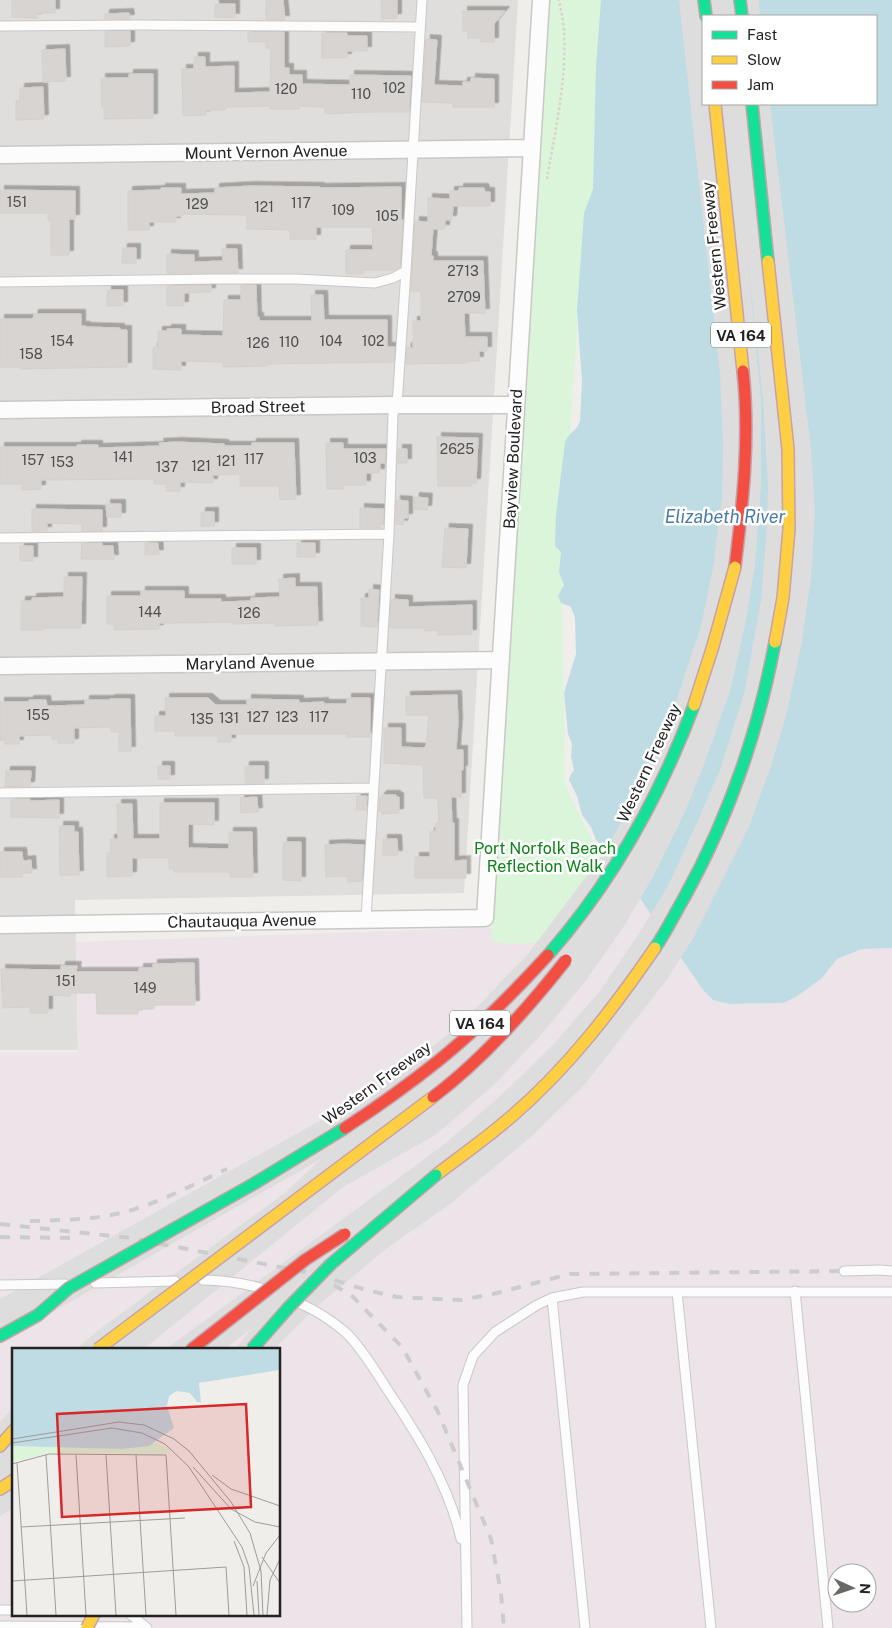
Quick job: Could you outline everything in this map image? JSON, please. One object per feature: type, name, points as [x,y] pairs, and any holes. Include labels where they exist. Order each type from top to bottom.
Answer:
[{"type":"highway","points":[[704,0],[706,15]]},
{"type":"highway","points":[[740,0],[742,15]]},
{"type":"highway","name":"Western Freeway","points":[[0,1336],[38,1315],[69,1288],[307,1151],[373,1109],[434,1064],[493,1012],[531,974],[566,934],[620,857],[651,802],[687,724],[708,662],[734,567],[743,501],[745,387],[715,105]]},
{"type":"highway","name":"VA 164","points":[[193,1348],[305,1260],[436,1175],[512,1116],[546,1083],[585,1042],[622,996],[661,939],[694,880],[724,816],[750,747],[768,678],[783,598],[788,530],[788,449],[752,105]]},
{"type":"highway","points":[[728,634],[734,567]]},
{"type":"highway","points":[[99,1348],[444,1089],[495,1042],[536,999],[575,948]]},
{"type":"highway","points":[[253,1348],[331,1264],[436,1175]]},
{"type":"highway","points":[[0,1446],[12,1432]]},
{"type":"highway","points":[[0,1489],[12,1481]]},
{"type":"highway","points":[[87,1628],[93,1616]]},
{"type":"street","name":"Bayview Boulevard","points":[[485,918],[541,0]]},
{"type":"street","name":"Mount Vernon Avenue","points":[[0,155],[532,148]]},
{"type":"street","name":"Broad Street","points":[[0,410],[516,405]]},
{"type":"street","name":"Maryland Avenue","points":[[0,666],[501,660]]},
{"type":"street","name":"Chautauqua Avenue","points":[[0,924],[485,918]]},
{"type":"lane","points":[[366,919],[389,534],[393,414],[397,405],[422,0]]},
{"type":"lane","points":[[0,26],[147,25],[420,28]]},
{"type":"lane","points":[[0,282],[296,279],[376,283],[393,278],[406,271]]},
{"type":"lane","points":[[0,538],[389,534]]},
{"type":"lane","points":[[0,793],[374,788]]},
{"type":"lane","points":[[844,1271],[892,1271]]},
{"type":"lane","points":[[0,1285],[220,1280],[246,1284],[283,1295],[316,1311],[345,1332],[373,1367],[406,1418],[442,1481],[456,1516],[465,1559]]},
{"type":"lane","points":[[794,1291],[828,1628]]},
{"type":"lane","points":[[466,1628],[463,1386],[472,1356],[495,1332],[531,1308],[552,1298],[583,1292],[892,1292]]},
{"type":"lane","points":[[677,1292],[711,1628]]},
{"type":"lane","points":[[552,1298],[585,1628]]},
{"type":"lane","points":[[132,1616],[146,1627]]},
{"type":"lane","points":[[0,1626],[146,1627]]},
{"type":"shaded area","points":[[0,0],[518,0],[464,893],[75,900],[78,1050],[0,1050]]},
{"type":"shaded area","points":[[639,897],[703,990],[713,1000],[729,1004],[783,1003],[822,978],[837,959],[862,949],[892,948],[892,1628],[0,1628],[0,1052],[78,1052],[76,942],[504,927]]},
{"type":"green space","name":"Port Norfolk Beach Reflection Walk","points":[[550,0],[606,0],[595,167],[578,312],[567,477],[562,607],[565,785],[595,845],[600,863],[546,942],[514,944],[492,942],[493,910]]},
{"type":"water","name":"Elizabeth River","points":[[601,0],[892,0],[892,948],[862,949],[837,959],[822,978],[796,997],[783,1003],[729,1004],[713,1000],[703,990],[606,849],[596,840],[591,827],[582,815],[577,796],[569,780],[574,770],[564,693],[576,654],[575,618],[571,607],[561,603],[558,596],[564,585],[559,572],[561,552],[555,546],[556,515],[565,442],[580,421],[582,381],[577,311],[584,213],[593,189],[596,66]]},
{"type":"pier","points":[[679,0],[759,0],[760,15],[702,15],[702,105],[770,105],[811,449],[815,512],[811,577],[802,641],[787,712],[772,763],[749,827],[694,937],[666,981],[585,1084],[532,1136],[450,1204],[386,1249],[320,1304],[275,1348],[236,1348],[252,1328],[226,1348],[167,1348],[442,1146],[497,1099],[553,1045],[599,992],[636,938],[668,886],[721,767],[745,690],[761,600],[767,527],[768,485],[763,399],[747,252],[761,400],[761,486],[755,565],[745,626],[730,691],[685,812],[653,877],[621,931],[584,983],[540,1036],[493,1086],[434,1136],[343,1187],[145,1348],[77,1348],[100,1329],[286,1192],[321,1159],[0,1342],[0,1299],[348,1105],[379,1086],[446,1036],[528,954],[588,874],[621,823],[644,779],[671,717],[701,626],[713,568],[722,497],[723,445],[720,374]]},
{"type":"pier","points":[[12,1409],[12,1509],[0,1516],[0,1421]]},
{"type":"building","points":[[12,0],[55,0],[55,13],[37,13],[37,18],[12,17]]},
{"type":"building","points":[[266,0],[283,0],[285,20],[266,20]]},
{"type":"building","points":[[381,0],[397,0],[397,18],[382,19]]},
{"type":"building","points":[[215,4],[235,4],[235,18],[215,17]]},
{"type":"building","points":[[463,11],[505,11],[494,24],[494,42],[480,42],[480,38],[468,38],[468,31],[463,31]]},
{"type":"building","points":[[129,13],[130,19],[105,19],[105,14]]},
{"type":"building","points":[[105,31],[130,31],[130,46],[105,47]]},
{"type":"building","points":[[248,32],[284,32],[284,68],[289,68],[289,75],[302,75],[302,84],[350,85],[350,75],[411,76],[409,112],[325,114],[325,107],[299,106],[299,109],[270,109],[270,106],[226,107],[225,110],[206,110],[206,115],[183,116],[182,69],[194,69],[194,57],[205,57],[205,67],[234,66],[234,93],[270,92],[271,48],[266,48],[266,42],[248,42]]},
{"type":"building","points":[[322,33],[347,33],[347,36],[367,36],[367,51],[347,51],[347,58],[322,58]]},
{"type":"building","points":[[426,39],[437,40],[434,85],[463,86],[463,82],[471,82],[471,78],[494,79],[494,107],[453,107],[453,103],[422,102]]},
{"type":"building","points":[[65,49],[66,81],[43,82],[42,50]]},
{"type":"building","points":[[129,74],[153,74],[153,118],[104,119],[101,78],[129,78]]},
{"type":"building","points":[[43,87],[44,119],[16,120],[16,101],[20,100],[20,88]]},
{"type":"building","points":[[251,186],[320,188],[401,187],[401,220],[403,220],[400,267],[395,270],[363,270],[363,274],[346,274],[346,250],[373,250],[372,227],[316,227],[316,239],[290,239],[290,230],[247,229],[247,215],[182,214],[182,216],[176,216],[176,222],[149,222],[149,230],[128,230],[128,191],[181,188],[181,194],[215,193],[215,188]]},
{"type":"building","points":[[459,188],[484,188],[485,192],[490,192],[490,206],[453,206],[452,220],[445,220],[445,229],[433,229],[431,256],[433,256],[433,261],[483,261],[485,313],[464,313],[465,337],[487,337],[487,351],[479,351],[479,361],[467,361],[467,363],[406,364],[407,347],[413,348],[413,321],[421,321],[421,291],[411,291],[415,221],[428,222],[428,198],[450,199],[450,191],[459,191]]},
{"type":"building","points":[[0,190],[75,191],[75,219],[69,219],[69,255],[51,255],[51,220],[48,220],[48,213],[0,213]]},
{"type":"building","points":[[123,248],[136,248],[136,263],[122,263]]},
{"type":"building","points":[[222,249],[237,249],[238,273],[167,273],[167,254],[194,255],[194,262],[223,261]]},
{"type":"building","points":[[211,285],[211,292],[184,293],[184,306],[167,306],[167,286]]},
{"type":"building","points":[[241,285],[256,285],[257,317],[259,317],[259,321],[312,321],[311,295],[323,295],[324,320],[387,320],[387,347],[395,347],[394,362],[267,364],[267,366],[223,367],[223,362],[181,361],[181,370],[153,369],[153,347],[158,347],[158,331],[181,329],[181,335],[223,336],[224,300],[241,300]]},
{"type":"building","points":[[107,290],[123,290],[123,306],[107,306]]},
{"type":"building","points":[[34,314],[81,314],[81,326],[127,330],[127,367],[20,369],[20,367],[0,367],[0,319],[33,319]]},
{"type":"building","points":[[437,437],[478,438],[476,483],[471,483],[471,486],[438,486]]},
{"type":"building","points":[[159,443],[224,444],[225,446],[252,446],[252,443],[294,443],[296,499],[280,500],[279,486],[240,486],[240,474],[213,475],[213,483],[180,482],[180,491],[166,491],[166,484],[154,484],[154,479],[41,480],[41,489],[22,490],[22,484],[0,484],[0,447],[77,447],[77,445],[98,445],[98,448],[160,446]]},
{"type":"building","points":[[326,443],[343,443],[343,449],[386,449],[385,463],[380,463],[380,473],[366,473],[366,485],[343,485],[343,489],[327,489]]},
{"type":"building","points":[[398,449],[407,449],[407,463],[398,463]]},
{"type":"building","points":[[415,497],[428,498],[427,510],[414,509]]},
{"type":"building","points":[[396,500],[408,501],[408,518],[404,518],[403,525],[396,524]]},
{"type":"building","points":[[106,504],[121,504],[121,517],[107,517]]},
{"type":"building","points":[[360,508],[384,509],[383,524],[380,524],[380,528],[360,528]]},
{"type":"building","points":[[32,509],[102,510],[102,531],[82,531],[82,524],[47,523],[47,531],[32,531]]},
{"type":"building","points":[[201,512],[214,512],[214,526],[201,526]]},
{"type":"building","points":[[445,528],[468,529],[466,568],[442,567]]},
{"type":"building","points":[[82,543],[102,543],[102,546],[113,546],[114,559],[81,559]]},
{"type":"building","points":[[145,543],[158,543],[159,554],[145,555]]},
{"type":"building","points":[[297,543],[315,543],[315,557],[297,557]]},
{"type":"building","points":[[20,546],[33,546],[33,561],[20,561]]},
{"type":"building","points":[[232,548],[256,548],[256,564],[232,564]]},
{"type":"building","points":[[64,577],[82,577],[81,628],[21,630],[21,601],[32,601],[32,598],[64,597]]},
{"type":"building","points":[[295,578],[295,587],[317,587],[318,625],[275,626],[275,623],[233,624],[233,622],[159,623],[159,629],[114,630],[114,624],[107,624],[107,596],[141,596],[141,591],[184,591],[184,599],[221,599],[221,602],[251,601],[251,598],[280,597],[279,579]]},
{"type":"building","points":[[369,589],[379,590],[377,627],[361,626],[361,598],[369,598]]},
{"type":"building","points":[[391,599],[408,600],[408,607],[472,605],[472,634],[438,635],[438,630],[424,631],[424,628],[391,628]]},
{"type":"building","points":[[457,695],[456,750],[463,750],[463,770],[461,770],[461,797],[451,797],[452,823],[454,823],[454,861],[466,860],[466,878],[415,878],[415,857],[430,857],[430,832],[436,831],[436,823],[439,823],[438,798],[424,798],[423,765],[384,763],[384,728],[401,728],[401,747],[424,748],[426,747],[429,715],[406,715],[406,696]]},
{"type":"building","points":[[165,698],[208,698],[216,705],[247,705],[247,699],[299,700],[299,703],[324,702],[324,704],[347,704],[347,698],[370,698],[370,737],[347,737],[347,734],[231,734],[231,742],[218,742],[218,736],[175,736],[175,731],[155,731],[155,716],[166,716]]},
{"type":"building","points":[[130,699],[131,751],[119,751],[119,732],[111,732],[111,727],[74,728],[74,743],[58,743],[58,739],[52,739],[52,735],[19,736],[19,744],[5,744],[5,740],[0,740],[0,702],[46,700],[47,706],[85,705],[85,700]]},
{"type":"building","points":[[158,766],[170,766],[170,779],[158,779]]},
{"type":"building","points":[[245,766],[264,766],[264,783],[245,783]]},
{"type":"building","points":[[6,771],[31,771],[30,786],[5,787]]},
{"type":"building","points":[[382,795],[396,795],[396,797],[399,797],[399,813],[382,814],[382,811],[379,811],[380,797]]},
{"type":"building","points":[[357,796],[367,796],[366,810],[356,810]]},
{"type":"building","points":[[257,797],[258,812],[241,813],[240,798]]},
{"type":"building","points":[[11,799],[30,799],[30,801],[59,800],[59,818],[11,817]]},
{"type":"building","points":[[160,803],[214,803],[214,825],[188,824],[188,848],[229,849],[229,832],[252,832],[253,877],[230,877],[230,872],[174,872],[174,869],[169,869],[169,858],[132,858],[132,876],[107,877],[107,853],[111,853],[110,839],[118,839],[117,804],[132,804],[133,839],[160,839]]},
{"type":"building","points":[[59,826],[74,826],[74,832],[78,832],[79,875],[60,875]]},
{"type":"building","points":[[383,839],[397,839],[398,855],[383,855]]},
{"type":"building","points":[[283,842],[301,842],[301,881],[283,880]]},
{"type":"building","points":[[325,845],[364,845],[362,881],[348,882],[348,876],[326,877]]},
{"type":"building","points":[[0,852],[22,852],[23,861],[31,860],[32,873],[22,873],[22,877],[0,877]]},
{"type":"building","points":[[194,963],[195,1005],[154,1005],[154,1009],[138,1009],[138,1014],[97,1014],[96,993],[70,993],[70,996],[48,995],[48,1013],[30,1013],[30,1007],[3,1008],[1,969],[61,970],[61,966],[77,966],[76,972],[139,972],[139,968],[153,968],[153,964]]},
{"type":"railway","points":[[30,1221],[81,1219],[107,1216],[132,1210],[180,1191],[227,1169]]},
{"type":"railway","points":[[0,1224],[131,1238],[315,1274],[366,1290],[397,1297],[461,1300],[493,1294],[570,1274],[844,1271]]},
{"type":"railway","points":[[0,1237],[72,1238]]},
{"type":"railway","points":[[334,1285],[352,1296],[402,1347],[438,1412],[491,1539],[501,1593],[504,1628]]},
{"type":"traffic: fast","points":[[704,0],[706,15]]},
{"type":"traffic: fast","points":[[740,0],[742,15]]},
{"type":"traffic: fast","points":[[752,105],[768,261]]},
{"type":"traffic: fast","points":[[655,948],[700,867],[728,805],[751,742],[775,642]]},
{"type":"traffic: fast","points":[[548,955],[593,898],[632,837],[666,772],[694,705]]},
{"type":"traffic: fast","points":[[38,1315],[69,1288],[255,1183],[345,1128]]},
{"type":"traffic: fast","points":[[253,1348],[331,1264],[436,1175]]},
{"type":"traffic: fast","points":[[0,1336],[38,1315]]},
{"type":"traffic: slow","points":[[715,105],[743,371]]},
{"type":"traffic: slow","points":[[768,261],[788,449],[789,529],[783,598],[775,642]]},
{"type":"traffic: slow","points":[[694,705],[735,567]]},
{"type":"traffic: slow","points":[[436,1175],[503,1124],[533,1098],[589,1037],[655,948]]},
{"type":"traffic: slow","points":[[99,1348],[433,1097]]},
{"type":"traffic: slow","points":[[0,1446],[12,1432]]},
{"type":"traffic: slow","points":[[0,1489],[12,1481]]},
{"type":"traffic: slow","points":[[87,1628],[93,1616]]},
{"type":"traffic: jam","points":[[735,567],[746,445],[743,371]]},
{"type":"traffic: jam","points":[[345,1128],[381,1104],[453,1049],[495,1010],[548,955]]},
{"type":"traffic: jam","points":[[433,1097],[469,1067],[504,1033],[566,960]]},
{"type":"traffic: jam","points":[[243,1309],[305,1260],[345,1234]]},
{"type":"traffic: jam","points":[[193,1348],[243,1309]]}]
